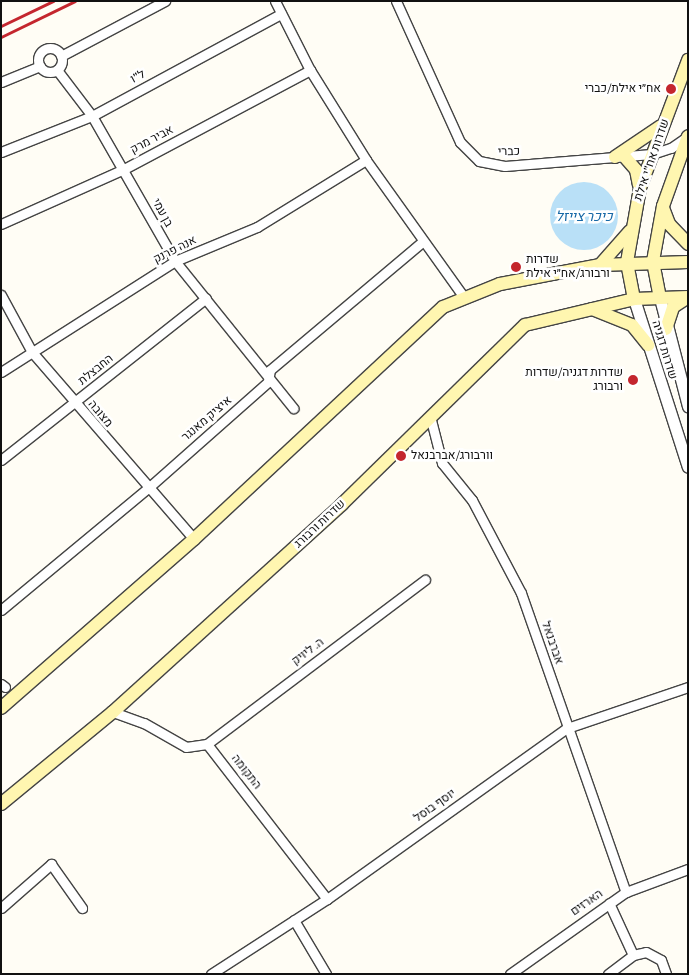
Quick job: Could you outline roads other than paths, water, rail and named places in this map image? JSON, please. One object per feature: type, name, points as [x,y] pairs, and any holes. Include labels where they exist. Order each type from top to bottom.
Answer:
[{"type":"main road","name":"שדרות אח\"י אילת","points":[[634,298],[627,262],[631,228],[640,188],[688,60]]},
{"type":"main road","points":[[640,188],[636,170],[620,156],[663,124]]},
{"type":"main road","name":"שדרות אח\"י אילת","points":[[653,261],[663,206],[688,136]]},
{"type":"main road","points":[[663,206],[669,224],[688,244]]},
{"type":"main road","points":[[600,265],[631,228]]},
{"type":"main road","points":[[1,708],[194,539],[425,321],[463,296],[500,284],[600,265],[653,261],[688,262]]},
{"type":"main road","points":[[653,261],[660,298]]},
{"type":"main road","points":[[666,329],[673,308],[688,297]]},
{"type":"main road","name":"שדרות ורבורג","points":[[1,804],[113,712],[342,504],[525,325],[587,307],[634,298],[688,297]]},
{"type":"main road","points":[[587,307],[632,325],[648,346]]},
{"type":"street","points":[[61,56],[53,48],[45,49],[39,58],[40,66],[46,71],[57,70],[61,56],[165,1]]},
{"type":"street","points":[[275,1],[310,70],[366,160],[421,242],[463,296]]},
{"type":"street","name":"כברי","points":[[396,1],[458,136],[473,157],[505,166],[652,154],[672,148],[688,136]]},
{"type":"street","name":"ל\"ו","points":[[1,152],[92,116],[281,14]]},
{"type":"street","points":[[1,82],[40,66]]},
{"type":"street","name":"בן עמי","points":[[57,70],[92,116],[175,261],[206,298],[268,382],[293,408]]},
{"type":"street","name":"אביר מרק","points":[[1,224],[124,170],[310,70]]},
{"type":"street","name":"אנה פרנק","points":[[1,372],[175,261],[257,227],[366,160]]},
{"type":"street","name":"איציק מאנגר","points":[[1,610],[147,488],[268,382],[270,370],[421,242]]},
{"type":"street","name":"מצובה","points":[[1,295],[32,352],[147,488],[194,539]]},
{"type":"street","name":"החבצלת","points":[[1,460],[206,298]]},
{"type":"street","name":"שדרות דגניה","points":[[634,298],[688,467]]},
{"type":"street","name":"שדרות דגניה","points":[[660,298],[666,329],[688,406]]},
{"type":"street","name":"אברבנאל","points":[[430,416],[442,463],[472,500],[521,593],[626,892]]},
{"type":"street","name":"ה. ליויק","points":[[207,744],[424,580]]},
{"type":"street","name":"יוסף בוסל","points":[[210,974],[327,899],[567,728],[688,687]]},
{"type":"street","points":[[113,712],[144,723],[186,747],[207,744]]},
{"type":"street","name":"התקומה","points":[[207,744],[327,899]]},
{"type":"street","points":[[1,908],[51,864],[82,908]]},
{"type":"street","name":"הארזים","points":[[510,974],[626,892],[688,869]]},
{"type":"street","points":[[609,903],[633,956]]},
{"type":"street","points":[[294,920],[326,974]]},
{"type":"street","points":[[608,974],[633,956],[646,952],[661,960],[666,974]]},
{"type":"water","name":"כיכר צייזל","points":[[584,182],[597,185],[608,192],[615,203],[618,216],[615,229],[608,240],[597,247],[584,250],[571,247],[560,240],[553,229],[550,216],[553,203],[560,192],[571,185]]},
{"type":"railway","points":[[1,26],[53,1]]},
{"type":"railway","points":[[1,37],[75,1]]},
{"type":"place","name":"אח״י אילת/כברי","points":[[671,89]]},
{"type":"place","name":"שדרות ורבורג/אח״י אילת","points":[[516,267]]},
{"type":"place","name":"שדרות דגניה/שדרות ורבורג","points":[[633,380]]},
{"type":"place","name":"וורבורג/אברבנאל","points":[[401,456]]}]
